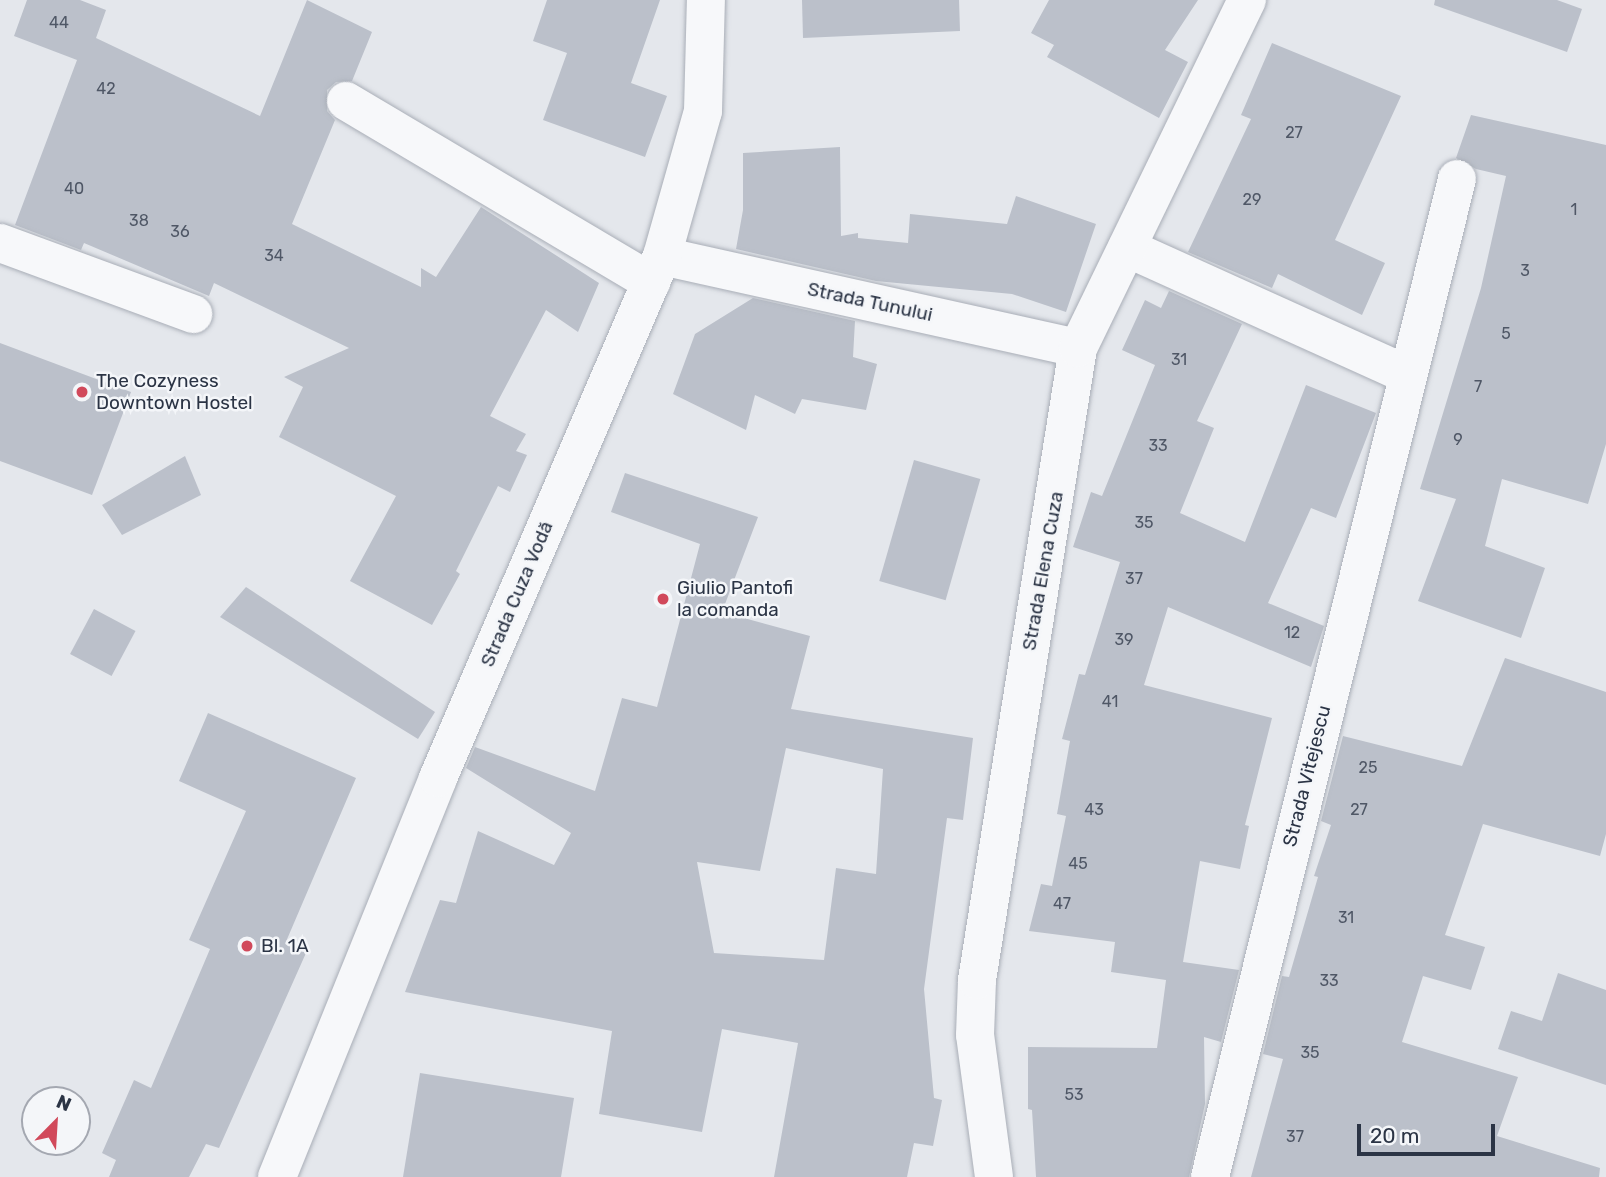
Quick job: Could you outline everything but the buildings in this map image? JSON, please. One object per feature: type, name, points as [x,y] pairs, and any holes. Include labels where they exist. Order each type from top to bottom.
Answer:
[{"type":"street","name":"Strada Cuza Vodă","points":[[277,1177],[438,778],[657,269],[703,111],[706,0]]},
{"type":"street","name":"Strada Elena Cuza","points":[[994,1177],[975,1035],[977,980],[1078,348],[1247,0]]},
{"type":"street","name":"Strada Tunului","points":[[346,101],[657,269],[1078,348]]},
{"type":"street","name":"Strada Vitejescu","points":[[1210,1177],[1457,179]]},
{"type":"street","points":[[0,243],[193,314]]},
{"type":"street","points":[[1127,248],[1408,375]]},
{"type":"place","name":"The Cozyness Downtown Hostel","points":[[82,392]]},
{"type":"place","name":"Giulio Pantofi la comanda","points":[[663,599]]},
{"type":"place","name":"Bl. 1A","points":[[247,946]]}]
